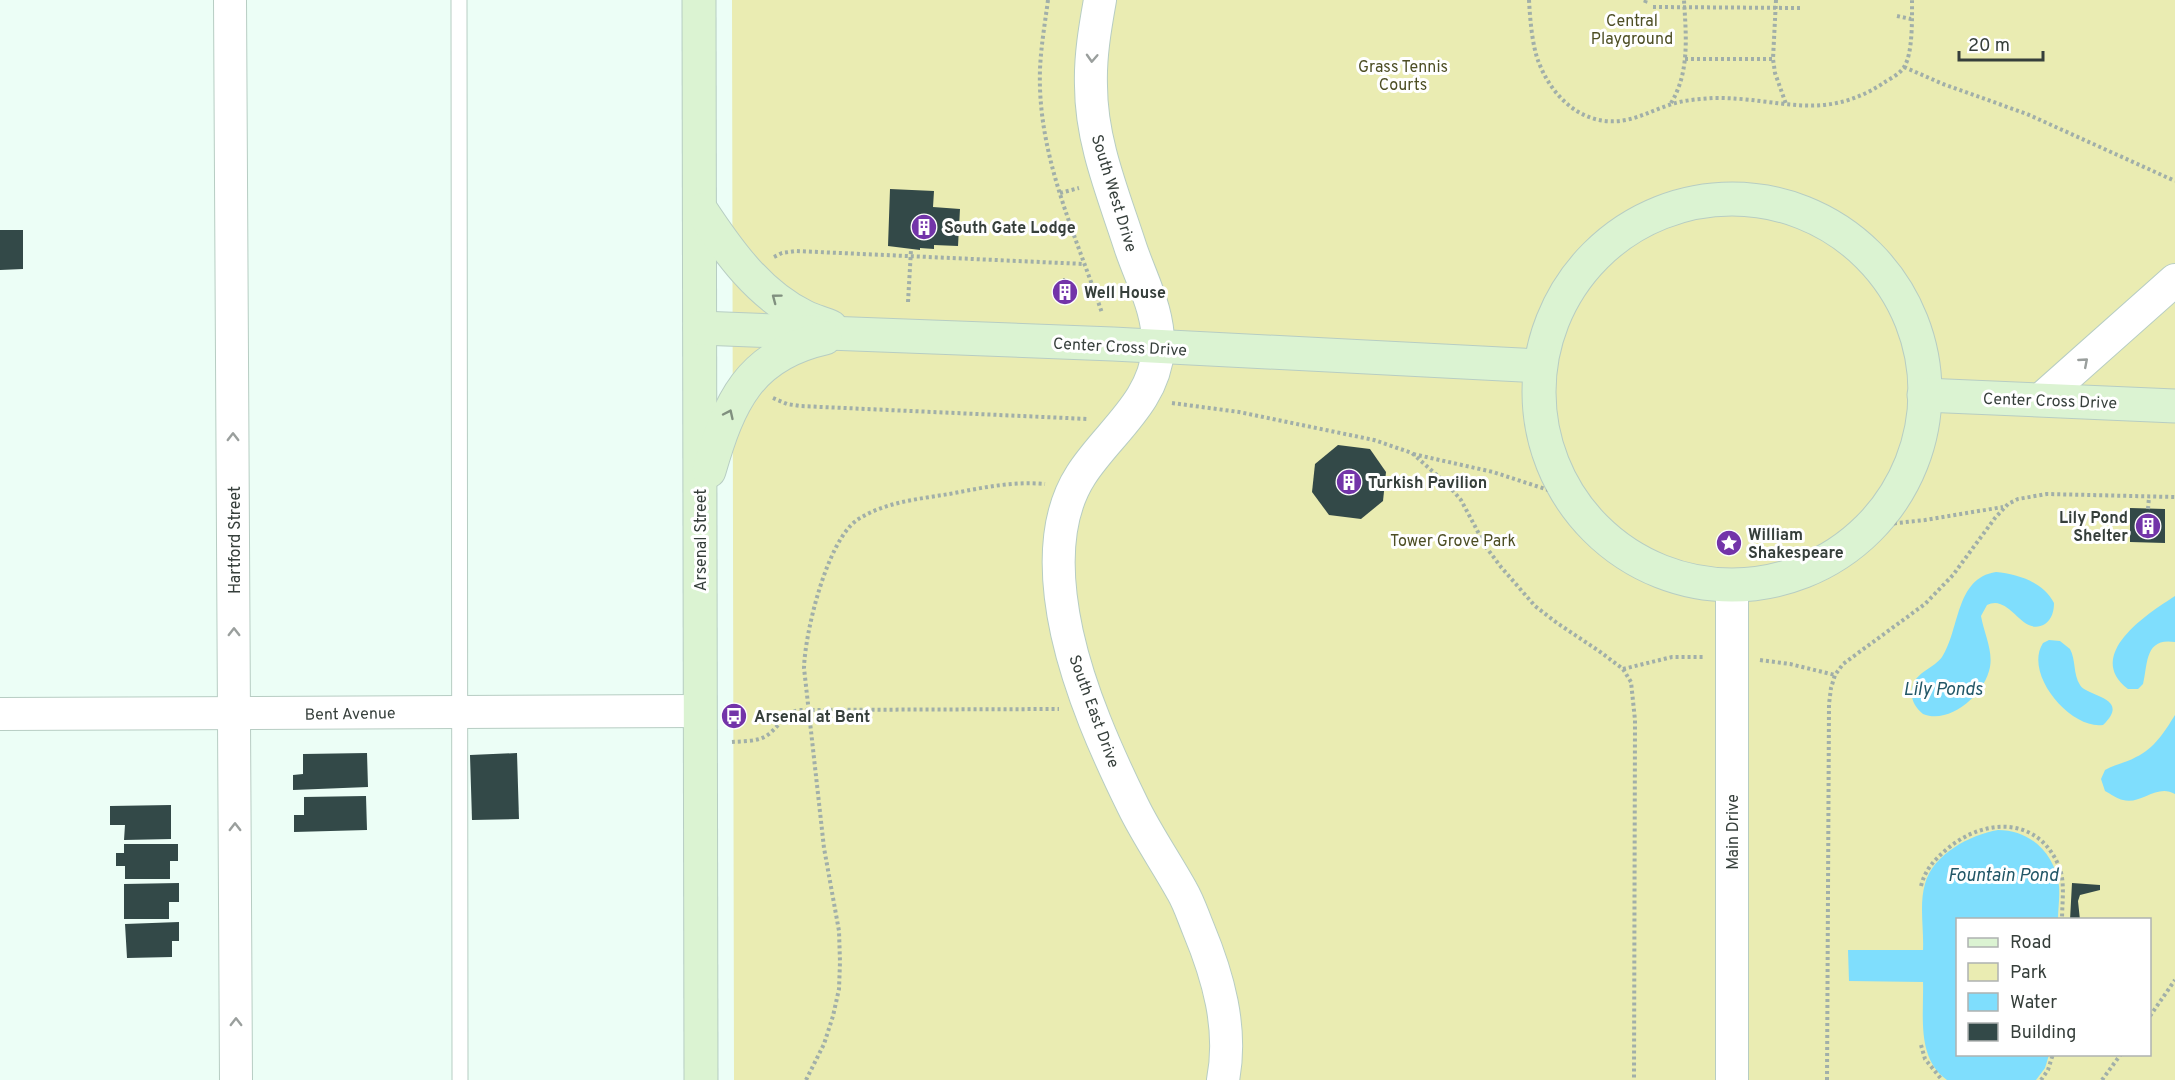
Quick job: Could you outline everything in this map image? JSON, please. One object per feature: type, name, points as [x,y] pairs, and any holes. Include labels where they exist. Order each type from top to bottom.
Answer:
[{"type":"street","name":"Hartford Street","points":[[230,0],[236,1080]]},
{"type":"street","name":"Arsenal Street","points":[[699,0],[701,1080]]},
{"type":"street","name":"South West Drive","points":[[1100,0],[1093,42],[1090,87],[1096,131],[1106,173],[1155,314],[1158,348]]},
{"type":"street","points":[[1714,199],[1748,199],[1782,205],[1814,217],[1856,245],[1880,269],[1899,297],[1913,328],[1922,361],[1924,395],[1921,427],[1909,466],[1890,501],[1870,526],[1846,547],[1807,570],[1778,579],[1732,585],[1676,577],[1641,562],[1610,541],[1583,515],[1570,497],[1554,467],[1543,432],[1539,397],[1540,366],[1550,328],[1564,296],[1583,269],[1607,244],[1649,217],[1681,205],[1714,199]]},
{"type":"street","points":[[701,210],[738,261],[760,286],[804,317],[847,332]]},
{"type":"street","points":[[2040,400],[2175,280]]},
{"type":"street","name":"Center Cross Drive","points":[[700,328],[847,332],[1540,366]]},
{"type":"street","points":[[699,510],[726,420],[740,391],[751,377],[763,366],[806,342],[847,332]]},
{"type":"street","name":"South East Drive","points":[[1158,348],[1153,374],[1133,410],[1093,458],[1072,490],[1067,502],[1061,531],[1059,559],[1061,593],[1067,632],[1092,709],[1134,808],[1184,894],[1212,961],[1224,1009],[1227,1060],[1223,1080]]},
{"type":"street","name":"Center Cross Drive","points":[[1924,395],[2175,406]]},
{"type":"street","name":"Main Drive","points":[[1732,585],[1732,1080]]},
{"type":"street","name":"Bent Avenue","points":[[0,714],[700,711]]},
{"type":"lane","points":[[459,0],[460,1080]]},
{"type":"path","points":[[1048,0],[1040,69],[1041,101],[1050,161],[1101,309]]},
{"type":"path","points":[[1528,0],[1538,62],[1559,97],[1570,107],[1589,117],[1610,122],[1639,116],[1671,104],[1699,99],[1728,98],[1809,106],[1844,103],[1875,88],[1904,67],[1908,56],[1912,0]]},
{"type":"path","points":[[1671,104],[1683,79],[1684,0]]},
{"type":"path","points":[[1776,0],[1773,59],[1775,73],[1786,104]]},
{"type":"path","points":[[1653,7],[1800,8]]},
{"type":"path","points":[[1897,16],[1911,19]]},
{"type":"path","points":[[1685,59],[1773,59]]},
{"type":"path","points":[[1904,67],[1943,84],[2027,114],[2175,181]]},
{"type":"path","points":[[1060,193],[1082,187]]},
{"type":"path","points":[[908,302],[911,250]]},
{"type":"path","points":[[771,258],[790,251],[1084,264]]},
{"type":"path","points":[[767,394],[787,404],[800,406],[1239,412],[1364,437],[1412,453],[1493,472],[1570,497]]},
{"type":"path","points":[[1412,453],[1430,467],[1461,501],[1486,546],[1535,606],[1623,669],[1631,682],[1635,720],[1634,1080]]},
{"type":"path","points":[[806,1080],[824,1044],[833,1016],[839,989],[840,962],[839,931],[824,848],[808,709],[804,668],[805,647],[821,585],[841,536],[858,520],[881,508],[996,485],[1026,482],[1072,490]]},
{"type":"path","points":[[1870,526],[1926,520],[2004,507],[2018,499],[2047,494],[2175,497]]},
{"type":"path","points":[[2148,509],[2149,496]]},
{"type":"path","points":[[1827,1080],[1829,704],[1835,675],[1843,663],[1910,617],[1938,591],[1960,566],[2004,507]]},
{"type":"path","points":[[1623,669],[1655,660],[1686,656]]},
{"type":"path","points":[[1774,661],[1835,675]]},
{"type":"path","points":[[732,742],[769,735],[786,715],[808,709],[1092,709]]},
{"type":"path","points":[[1921,886],[1927,870],[1954,843],[1987,827],[2009,826],[2028,832],[2051,853],[2062,880],[2062,918]]},
{"type":"path","points":[[2151,1015],[2175,980]]},
{"type":"path","points":[[1921,1045],[1925,1059],[1942,1080]]},
{"type":"path","points":[[2041,1080],[2049,1070],[2052,1056]]},
{"type":"path","points":[[2102,1080],[2120,1056]]},
{"type":"green space","name":"Tower Grove Park","points":[[732,0],[2175,0],[2175,1080],[734,1080]]},
{"type":"water","name":"Lily Ponds","points":[[1996,572],[2021,577],[2037,584],[2054,603],[2051,617],[2045,624],[2038,627],[2032,626],[2000,604],[1987,605],[1981,616],[1991,661],[1987,677],[1974,697],[1955,711],[1944,715],[1923,714],[1915,705],[1912,697],[1915,681],[1942,657],[1948,646],[1960,607],[1973,584],[1983,576]]},
{"type":"water","points":[[2175,596],[2175,642],[2165,642],[2153,648],[2147,661],[2143,684],[2138,689],[2128,689],[2116,676],[2113,663],[2116,649],[2124,636],[2136,624]]},
{"type":"water","points":[[2049,640],[2060,641],[2070,649],[2080,685],[2110,703],[2113,709],[2111,716],[2103,725],[2090,724],[2077,719],[2054,697],[2045,684],[2039,670],[2039,656],[2043,643]]},
{"type":"water","points":[[2175,715],[2175,794],[2168,791],[2155,792],[2130,801],[2118,799],[2105,791],[2101,779],[2105,770],[2142,754],[2154,744]]},
{"type":"water","name":"Fountain Pond","points":[[1998,830],[2021,834],[2031,839],[2047,854],[2057,874],[2058,918],[1956,918],[1956,1056],[2049,1056],[2045,1068],[2036,1080],[1947,1080],[1937,1071],[1926,1048],[1923,1022],[1923,982],[1849,981],[1848,950],[1923,950],[1922,900],[1929,873],[1944,855],[1954,848],[1976,836]]},
{"type":"building","name":"South Gate Lodge","points":[[890,189],[934,191],[933,207],[960,209],[958,246],[934,245],[934,249],[920,248],[920,250],[888,246]]},
{"type":"building","points":[[0,230],[23,230],[23,269],[0,270]]},
{"type":"building","name":"Well House","points":[[1064,278],[1075,286],[1070,299],[1058,298],[1054,285]]},
{"type":"building","name":"Turkish Pavilion","points":[[1338,445],[1370,449],[1386,472],[1383,501],[1361,519],[1329,515],[1312,492],[1315,464]]},
{"type":"building","name":"Lily Pond Shelter","points":[[2130,508],[2165,509],[2165,543],[2130,542]]},
{"type":"building","points":[[367,753],[368,787],[293,790],[293,775],[303,774],[303,754]]},
{"type":"building","points":[[517,753],[519,819],[472,820],[470,755]]},
{"type":"building","points":[[366,796],[367,830],[294,832],[294,815],[304,815],[304,797]]},
{"type":"building","points":[[171,805],[171,839],[124,840],[125,825],[110,825],[110,806]]},
{"type":"building","points":[[124,844],[178,844],[178,861],[170,861],[170,879],[125,879],[125,866],[116,866],[116,853],[124,853]]},
{"type":"building","points":[[179,883],[179,902],[169,902],[169,919],[124,919],[124,884]]},
{"type":"building","points":[[2072,883],[2100,885],[2100,890],[2080,895],[2078,901],[2080,918],[2070,918]]},
{"type":"building","points":[[179,922],[179,941],[172,941],[172,957],[127,958],[125,924]]},
{"type":"place","name":"South Gate Lodge","points":[[924,227]]},
{"type":"place","name":"Well House","points":[[1065,292]]},
{"type":"place","name":"Turkish Pavilion","points":[[1349,482]]},
{"type":"place","name":"Lily Pond Shelter","points":[[2148,526]]},
{"type":"place","name":"William Shakespeare","points":[[1729,543]]},
{"type":"place","name":"Arsenal at Bent","points":[[734,716]]},
{"type":"park label","name":"Central Playground","points":[[1632,29]]},
{"type":"park label","name":"Grass Tennis Courts","points":[[1403,75]]}]
